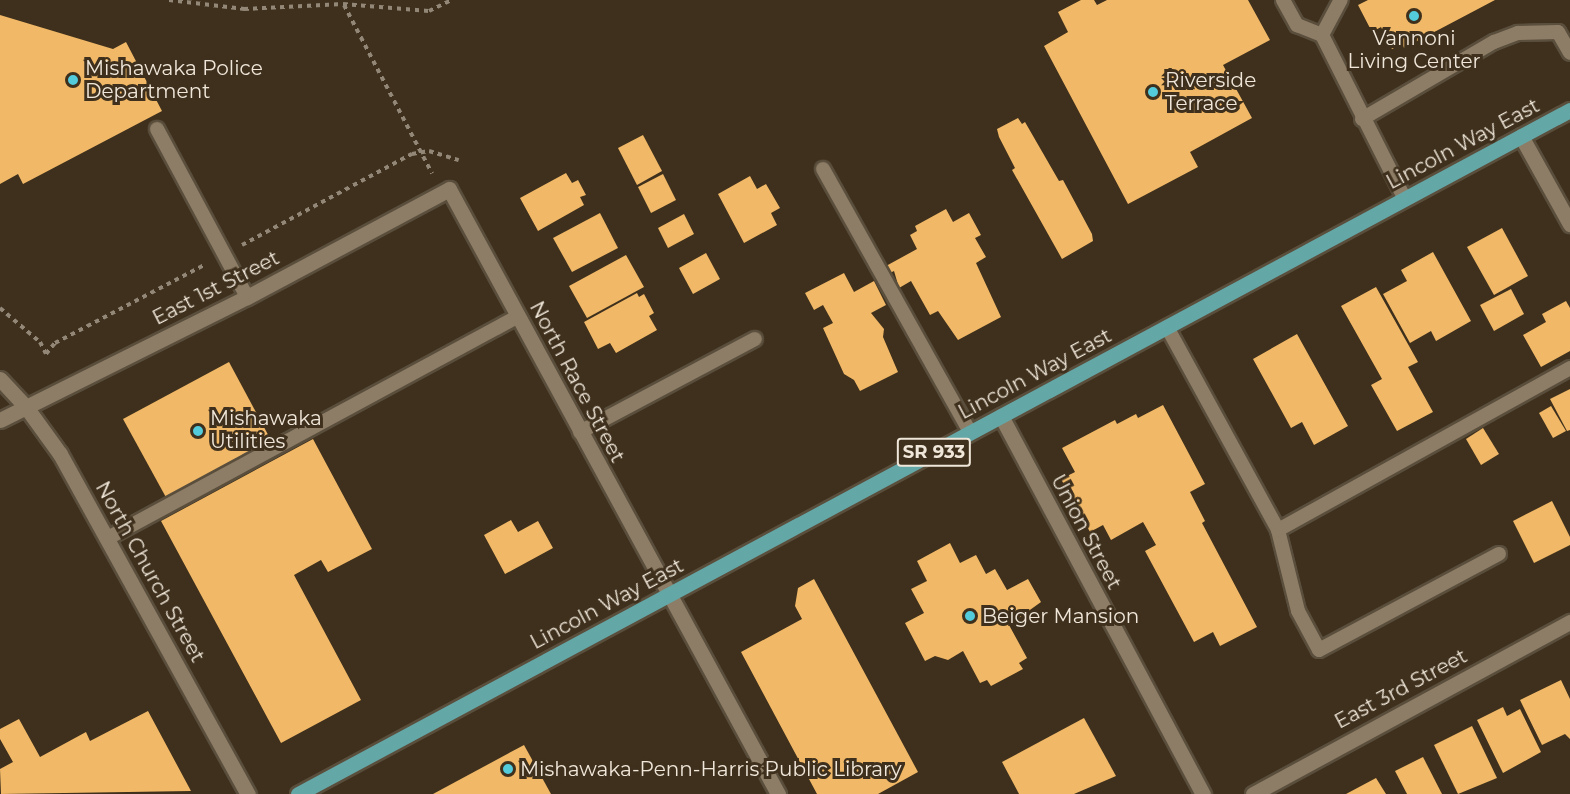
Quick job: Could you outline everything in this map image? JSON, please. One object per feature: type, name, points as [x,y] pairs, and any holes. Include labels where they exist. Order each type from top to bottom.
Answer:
[{"type":"main road","name":"Lincoln Way East","points":[[298,794],[1570,110]]},
{"type":"street","points":[[1521,136],[1570,224]]},
{"type":"street","name":"East 1st Street","points":[[0,420],[247,297],[446,191]]},
{"type":"street","name":"North Race Street","points":[[446,191],[518,317],[778,794]]},
{"type":"street","name":"North Church Street","points":[[0,380],[26,407],[60,454],[248,794]]},
{"type":"street","name":"Union Street","points":[[1001,416],[1203,794]]},
{"type":"street","name":"East 3rd Street","points":[[1253,794],[1570,622]]},
{"type":"lane","points":[[1283,0],[1297,25],[1322,35],[1362,119],[1405,199]]},
{"type":"lane","points":[[1322,35],[1341,0]]},
{"type":"lane","points":[[1362,119],[1494,42],[1518,33],[1558,32],[1570,53]]},
{"type":"lane","points":[[157,129],[247,297]]},
{"type":"lane","points":[[823,170],[970,432]]},
{"type":"lane","points":[[108,538],[518,317]]},
{"type":"lane","points":[[1167,327],[1278,530],[1298,611],[1319,650],[1499,554]]},
{"type":"lane","points":[[580,432],[755,339]]},
{"type":"lane","points":[[1278,530],[1570,368]]},
{"type":"path","points":[[169,0],[244,9],[343,4],[429,11],[453,0]]},
{"type":"path","points":[[225,0],[225,6]]},
{"type":"path","points":[[343,4],[446,191]]},
{"type":"building","name":"Riverside Terrace","points":[[1081,0],[1094,0],[1097,5],[1107,0],[1248,0],[1270,40],[1223,65],[1252,118],[1190,152],[1198,167],[1128,204],[1044,46],[1068,32],[1058,12]]},
{"type":"building","name":"Vannoni Living Center","points":[[1368,0],[1495,0],[1404,48],[1402,44],[1392,49],[1381,27],[1372,32],[1358,5]]},
{"type":"building","name":"Mishawaka Police Department","points":[[0,15],[113,49],[126,42],[162,111],[23,184],[18,174],[0,184]]},
{"type":"building","points":[[1018,118],[1022,124],[1025,122],[1059,181],[1063,180],[1092,234],[1093,241],[1062,259],[1012,170],[1015,168],[999,137],[997,129]]},
{"type":"building","points":[[643,135],[662,171],[637,185],[618,148]]},
{"type":"building","points":[[566,173],[572,183],[578,180],[586,195],[580,197],[584,205],[538,231],[520,198]]},
{"type":"building","points":[[663,174],[676,200],[651,213],[638,187]]},
{"type":"building","points":[[750,176],[757,189],[766,184],[780,208],[771,213],[777,225],[744,243],[718,194]]},
{"type":"building","points":[[946,209],[953,222],[969,213],[981,235],[975,238],[986,257],[976,263],[1001,317],[958,340],[938,311],[930,315],[911,281],[899,288],[894,271],[890,273],[886,266],[917,249],[910,235],[917,231],[915,226]]},
{"type":"building","points":[[600,213],[618,248],[572,272],[553,238]]},
{"type":"building","points":[[684,214],[694,234],[668,248],[658,228]]},
{"type":"building","points":[[1502,228],[1528,276],[1494,295],[1467,247]]},
{"type":"building","points":[[1433,252],[1471,321],[1436,341],[1431,331],[1410,343],[1383,294],[1407,281],[1401,270]]},
{"type":"building","points":[[706,253],[720,279],[693,294],[679,268]]},
{"type":"building","points":[[626,255],[644,287],[587,318],[569,286]]},
{"type":"building","points":[[844,273],[854,292],[874,281],[886,305],[871,313],[884,329],[883,337],[898,372],[860,391],[854,380],[844,374],[823,328],[833,323],[823,305],[814,310],[805,293]]},
{"type":"building","points":[[1376,287],[1418,362],[1408,367],[1433,412],[1397,431],[1371,385],[1382,379],[1341,306]]},
{"type":"building","points":[[1511,289],[1524,314],[1494,331],[1480,305]]},
{"type":"building","points":[[637,293],[639,297],[644,294],[654,313],[649,316],[657,330],[616,353],[610,343],[598,349],[584,322]]},
{"type":"building","points":[[1566,301],[1570,308],[1570,351],[1541,367],[1523,335],[1546,322],[1542,314]]},
{"type":"building","points":[[1297,334],[1348,426],[1314,445],[1302,422],[1291,428],[1253,359]]},
{"type":"building","name":"Mishawaka Utilities","points":[[229,362],[273,444],[168,501],[123,419]]},
{"type":"building","points":[[1570,389],[1570,430],[1567,431],[1550,399]]},
{"type":"building","points":[[1163,405],[1205,484],[1190,492],[1205,521],[1202,523],[1257,627],[1220,646],[1213,632],[1194,642],[1145,551],[1156,545],[1143,522],[1111,540],[1103,525],[1090,532],[1061,479],[1075,472],[1062,448],[1115,420],[1117,424],[1136,414],[1138,418]]},
{"type":"building","points":[[1551,406],[1566,431],[1553,438],[1539,413]]},
{"type":"building","points":[[1483,428],[1499,454],[1481,465],[1466,439]]},
{"type":"building","points":[[313,439],[372,549],[328,572],[321,560],[294,575],[361,700],[281,743],[161,521]]},
{"type":"building","points":[[1552,501],[1570,537],[1570,545],[1534,563],[1513,521]]},
{"type":"building","points":[[511,520],[518,532],[538,521],[553,548],[505,574],[484,535]]},
{"type":"building","name":"Beiger Mansion","points":[[950,543],[960,563],[976,555],[986,574],[995,569],[1007,590],[1028,579],[1041,602],[1009,625],[1027,658],[1019,663],[1023,669],[991,686],[987,680],[980,683],[963,651],[948,660],[935,656],[925,661],[905,623],[924,613],[911,589],[927,581],[917,561]]},
{"type":"building","points":[[814,579],[918,772],[878,794],[817,794],[741,652],[802,619],[795,606],[798,588]]},
{"type":"building","points":[[1561,680],[1570,699],[1570,739],[1565,734],[1542,745],[1520,700]]},
{"type":"building","points":[[1503,707],[1507,716],[1520,709],[1541,752],[1503,773],[1477,720]]},
{"type":"building","points":[[148,711],[191,791],[1,794],[0,769],[13,762],[0,739],[0,729],[19,719],[40,757],[86,732],[90,741]]},
{"type":"building","points":[[1084,718],[1116,776],[1074,794],[1019,794],[1002,762]]},
{"type":"building","points":[[1472,726],[1497,778],[1458,794],[1434,745]]},
{"type":"building","name":"Mishawaka-Penn-Harris Public Library","points":[[524,745],[551,794],[433,794]]},
{"type":"building","points":[[1423,757],[1442,794],[1407,794],[1395,771]]},
{"type":"building","points":[[1376,778],[1386,794],[1346,794]]},
{"type":"place","name":"Vannoni Living Center","points":[[1414,16]]},
{"type":"place","name":"Mishawaka Police Department","points":[[73,80]]},
{"type":"place","name":"Riverside Terrace","points":[[1153,92]]},
{"type":"place","name":"Mishawaka Utilities","points":[[198,431]]},
{"type":"place","name":"Beiger Mansion","points":[[970,616]]},
{"type":"place","name":"Mishawaka-Penn-Harris Public Library","points":[[508,769]]}]
